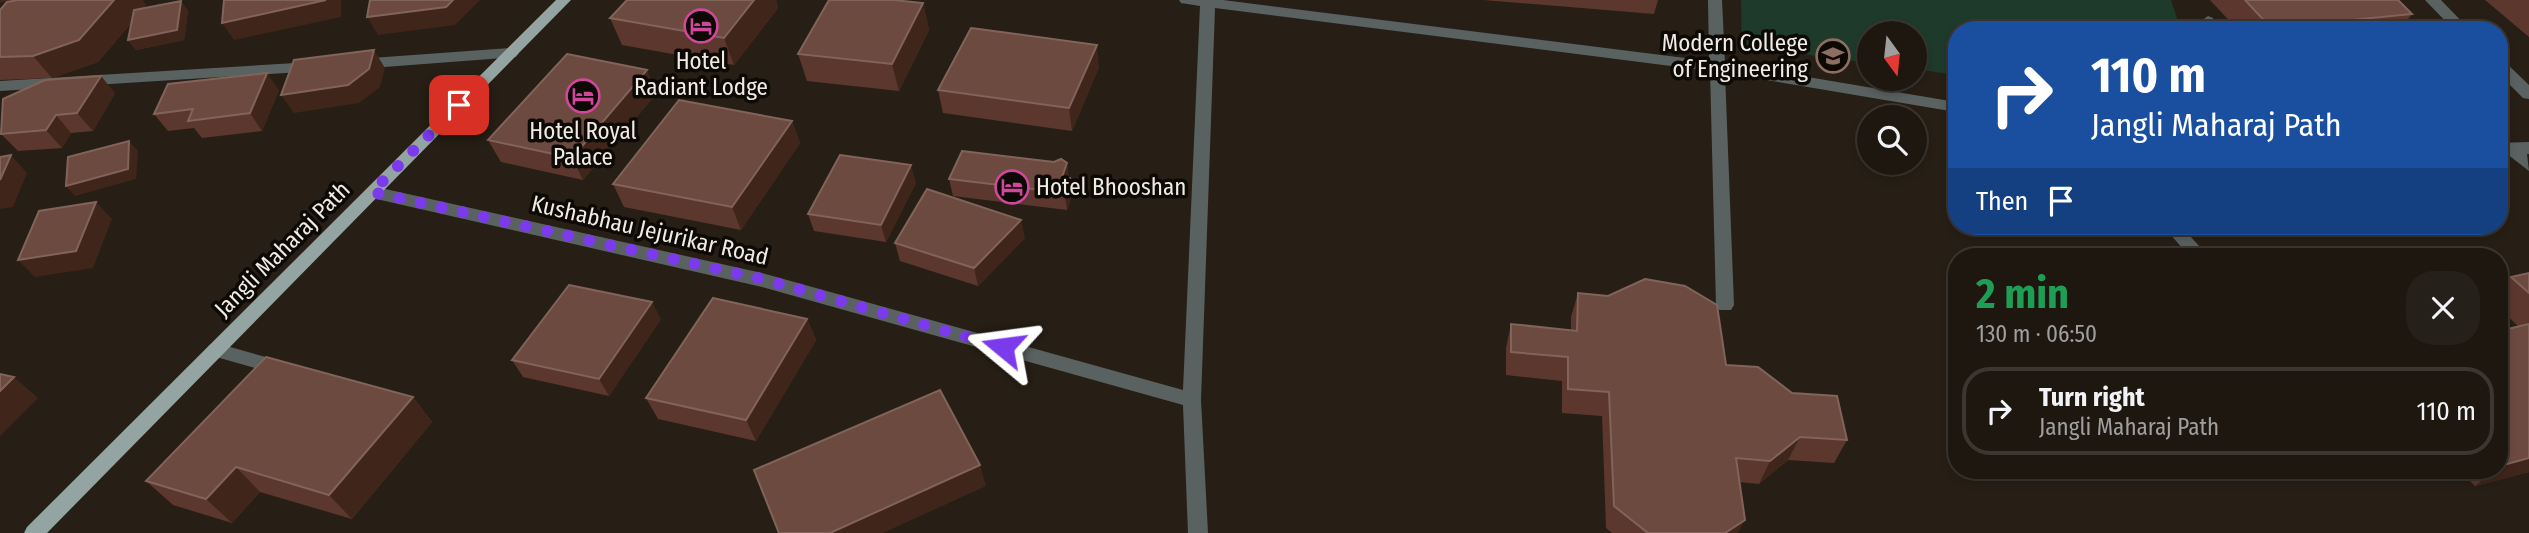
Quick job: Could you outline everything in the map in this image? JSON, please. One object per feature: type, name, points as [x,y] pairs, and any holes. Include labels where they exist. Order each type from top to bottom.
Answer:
[{"type":"main road","name":"Jangli Maharaj Path","points":[[34,533],[564,0]]},
{"type":"street","points":[[1186,0],[1717,67],[1948,106]]},
{"type":"street","points":[[1715,0],[1725,305]]},
{"type":"street","points":[[2431,0],[2453,21]]},
{"type":"street","points":[[1198,533],[1192,400],[1209,2]]},
{"type":"street","points":[[0,86],[511,53]]},
{"type":"street","points":[[2508,74],[2529,94]]},
{"type":"street","points":[[2513,149],[2529,165]]},
{"type":"street","name":"Kushabhau Jejurikar Road","points":[[372,192],[762,279],[1192,400]]},
{"type":"street","points":[[2179,235],[2192,248]]},
{"type":"street","points":[[216,350],[307,376]]},
{"type":"green space","points":[[1741,0],[2171,0],[2178,21],[1948,21],[1948,74],[1927,71],[1927,21],[1857,21],[1857,61],[1742,46]]},
{"type":"building","points":[[114,0],[79,40],[33,56],[0,57],[0,10],[7,2]]},
{"type":"building","points":[[224,0],[326,0],[222,23]]},
{"type":"building","points":[[370,0],[453,0],[446,7],[367,17]]},
{"type":"building","points":[[627,0],[754,0],[724,38],[610,18]]},
{"type":"building","points":[[829,0],[923,3],[892,64],[798,54]]},
{"type":"building","points":[[2245,0],[2398,0],[2412,14],[2342,21],[2264,21]]},
{"type":"building","points":[[181,1],[177,30],[128,40],[134,10]]},
{"type":"building","points":[[971,28],[1097,45],[1069,108],[938,90]]},
{"type":"building","points":[[374,50],[369,69],[348,85],[281,95],[294,60]]},
{"type":"building","points":[[567,54],[647,70],[572,158],[488,140]]},
{"type":"building","points":[[267,73],[250,113],[188,121],[193,109],[154,114],[168,84]]},
{"type":"building","points":[[101,76],[77,113],[56,115],[46,130],[1,134],[3,99],[45,80]]},
{"type":"building","points":[[679,100],[792,121],[732,207],[613,184]]},
{"type":"building","points":[[129,141],[128,169],[66,186],[68,157]]},
{"type":"building","points":[[962,151],[1054,162],[1061,159],[1067,163],[1062,177],[1070,178],[1065,193],[949,179]]},
{"type":"building","points":[[11,155],[0,180],[0,157]]},
{"type":"building","points":[[840,155],[911,165],[881,225],[808,214]]},
{"type":"building","points":[[927,189],[1021,220],[974,268],[895,243]]},
{"type":"building","points":[[96,202],[76,251],[18,260],[39,211]]},
{"type":"building","points":[[2529,273],[2529,293],[2511,277]]},
{"type":"building","points":[[1645,279],[1685,286],[1717,305],[1726,365],[1758,367],[1792,393],[1837,396],[1847,440],[1800,437],[1770,461],[1736,458],[1745,520],[1725,533],[1648,533],[1614,506],[1609,392],[1568,389],[1568,357],[1511,352],[1511,324],[1577,331],[1578,293],[1608,296]]},
{"type":"building","points":[[569,285],[652,302],[599,379],[512,360]]},
{"type":"building","points":[[713,298],[807,319],[746,420],[646,398]]},
{"type":"building","points":[[2529,324],[2529,458],[2508,464],[2508,329]]},
{"type":"building","points":[[266,357],[413,397],[329,495],[236,467],[206,499],[146,481]]},
{"type":"building","points":[[0,374],[14,377],[0,391]]},
{"type":"building","points":[[940,390],[980,465],[830,533],[779,533],[754,470]]},
{"type":"place","name":"Hotel Radiant Lodge","points":[[701,26]]},
{"type":"place","name":"Modern College of Engineering","points":[[1833,56]]},
{"type":"place","name":"Hotel Royal Palace","points":[[583,96]]},
{"type":"place","name":"Hotel Bhooshan","points":[[1012,187]]},
{"type":"route","points":[[459,105],[372,192],[762,279],[1003,347]]}]
